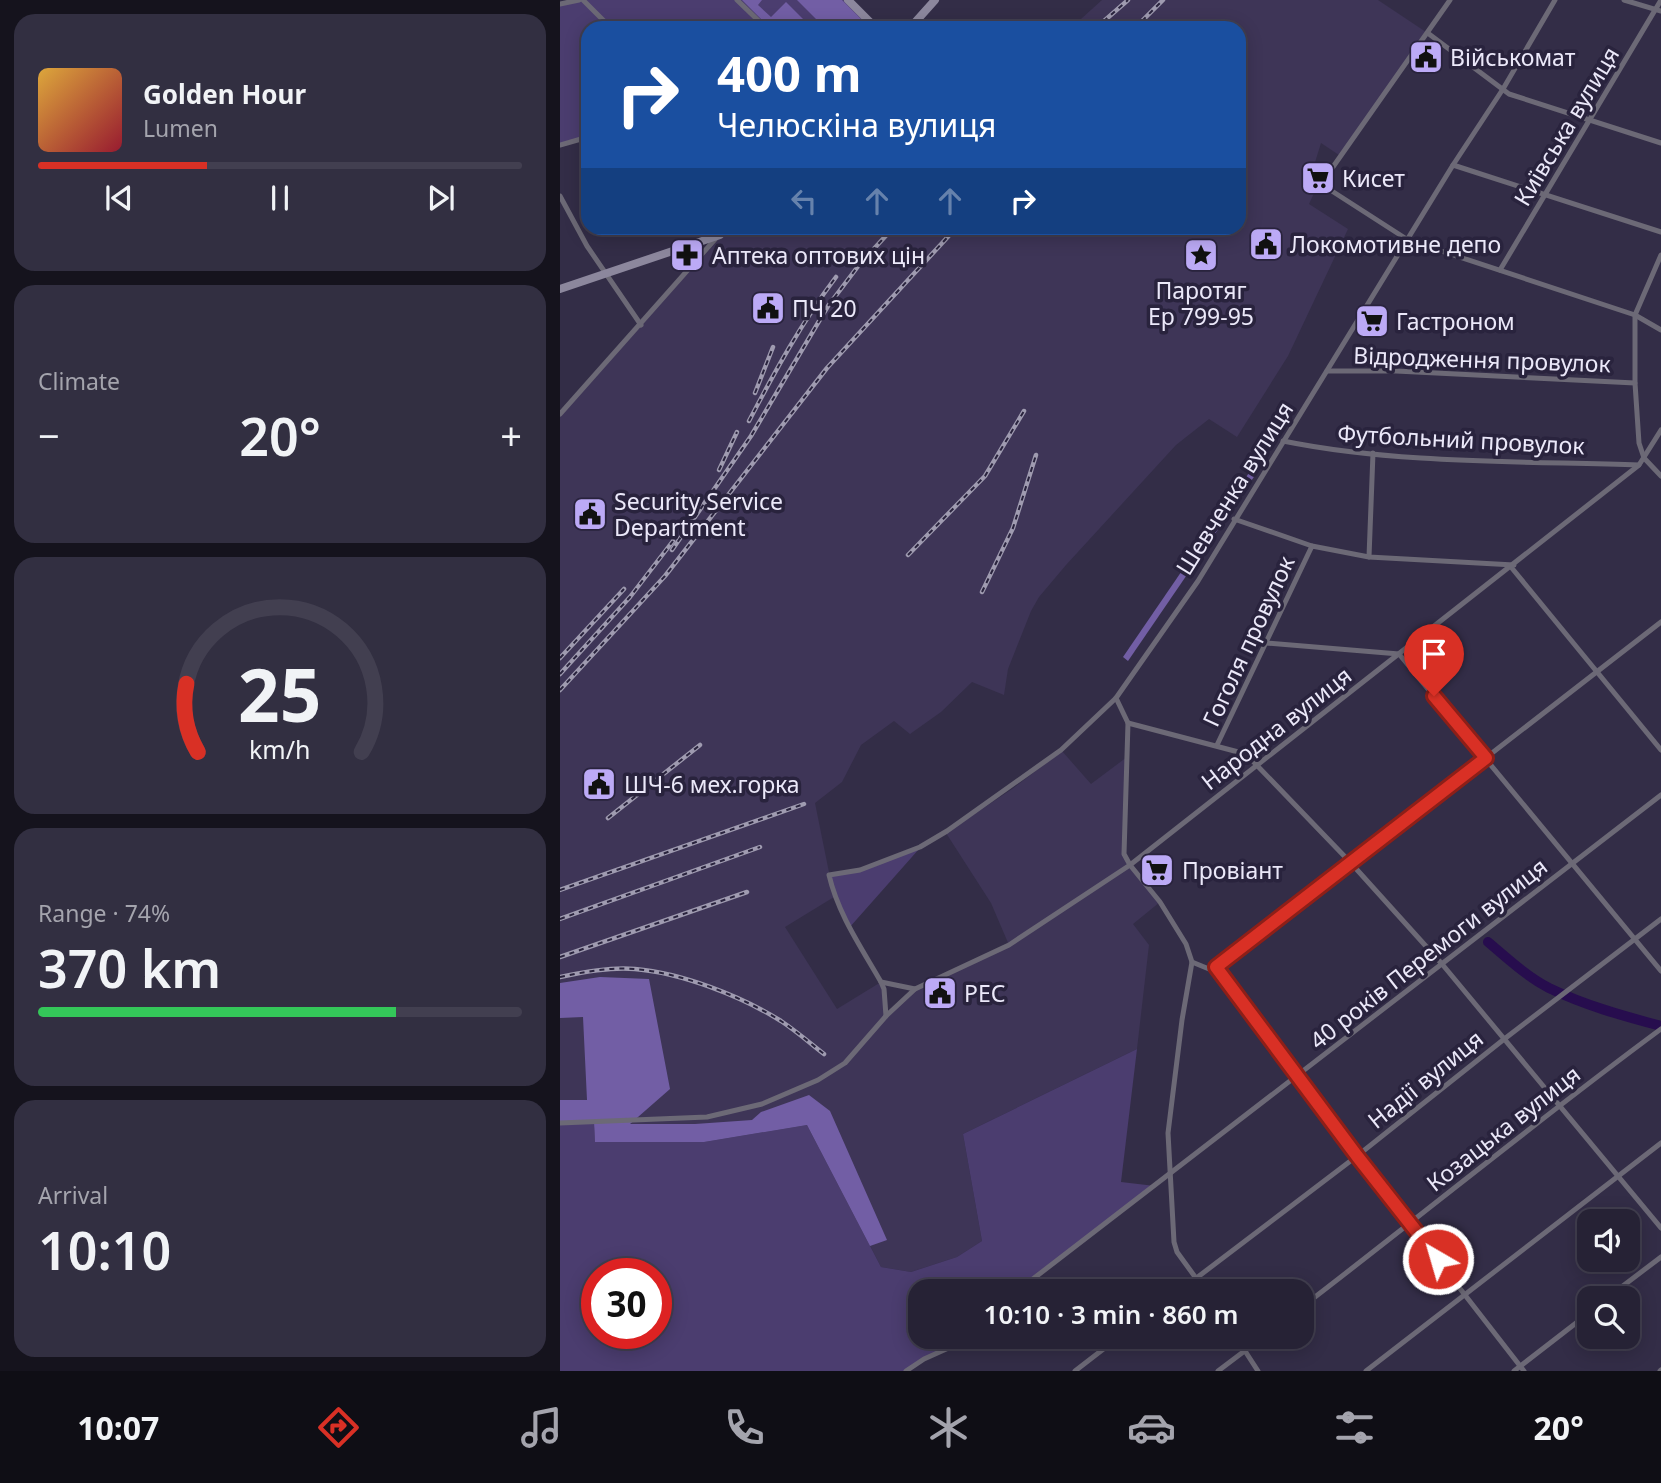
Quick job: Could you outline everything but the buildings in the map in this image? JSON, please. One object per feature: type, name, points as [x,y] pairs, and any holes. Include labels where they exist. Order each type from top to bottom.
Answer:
[{"type":"main road","points":[[848,0],[869,21]]},
{"type":"main road","points":[[916,21],[935,0]]},
{"type":"main road","points":[[560,289],[712,235]]},
{"type":"street","points":[[560,4],[581,0],[604,21]]},
{"type":"street","points":[[737,0],[759,21]]},
{"type":"street","points":[[1450,0],[1429,34],[1321,184],[1408,240],[1635,315],[1661,330]]},
{"type":"street","name":"Шевченка вулиця","points":[[881,982],[849,928],[834,897],[829,875],[860,870],[920,847],[947,831],[1060,750],[1116,698],[1198,582],[1234,519],[1503,89],[1555,0]]},
{"type":"street","points":[[1624,0],[1658,10]]},
{"type":"street","name":"Київська вулиця","points":[[1500,270],[1658,10],[1661,0]]},
{"type":"street","points":[[1429,34],[1509,94],[1661,143]]},
{"type":"street","points":[[560,145],[581,139]]},
{"type":"street","points":[[1453,165],[1661,232]]},
{"type":"street","points":[[560,196],[581,233]]},
{"type":"street","points":[[582,235],[604,273],[641,325]]},
{"type":"street","points":[[560,414],[720,235]]},
{"type":"street","points":[[1661,254],[1635,315],[1634,383],[1639,443],[1644,458],[1661,476]]},
{"type":"street","name":"Відродження провулок","points":[[1327,371],[1436,373],[1634,383]]},
{"type":"street","name":"Народна вулиця","points":[[560,1123],[707,1117],[762,1104],[818,1080],[845,1063],[886,1016],[915,989],[1009,945],[1130,865],[1513,566],[1639,464],[1661,430]]},
{"type":"street","name":"Футбольний провулок","points":[[1283,441],[1335,450],[1452,459],[1639,464]]},
{"type":"street","points":[[1369,557],[1373,453]]},
{"type":"street","points":[[1234,519],[1312,546]]},
{"type":"street","name":"Гоголя провулок","points":[[1217,745],[1312,546],[1369,557],[1513,566]]},
{"type":"street","points":[[1513,566],[1661,750]]},
{"type":"street","points":[[1192,962],[1209,969],[1216,967],[1661,622]]},
{"type":"street","points":[[1266,643],[1399,654],[1661,971]]},
{"type":"street","points":[[1116,698],[1128,723],[1124,854],[1160,902],[1186,944],[1192,962],[1168,1133],[1174,1242],[1177,1252],[1196,1277]]},
{"type":"street","points":[[1128,723],[1247,754],[1442,964],[1661,1228]]},
{"type":"street","name":"40 років Перемоги вулиця","points":[[1033,1279],[1661,795]]},
{"type":"street","name":"Надії вулиця","points":[[1194,1279],[1357,1156],[1661,919]]},
{"type":"street","points":[[1216,967],[1357,1156],[1522,1368]]},
{"type":"street","points":[[881,982],[915,989]]},
{"type":"street","points":[[881,982],[886,1016]]},
{"type":"street","name":"Козацька вулиця","points":[[1314,1298],[1558,1105],[1661,1028]]},
{"type":"street","points":[[1366,1371],[1661,1143]]},
{"type":"street","points":[[1623,1286],[1661,1257]]},
{"type":"street","points":[[1514,1371],[1522,1368],[1577,1323]]},
{"type":"street","points":[[906,1371],[948,1349]]},
{"type":"street","points":[[1075,1371],[1103,1349]]},
{"type":"street","points":[[1218,1371],[1248,1349]]},
{"type":"street","points":[[1245,1351],[1258,1371]]},
{"type":"street","points":[[918,1363],[924,1371]]},
{"type":"shaded area","points":[[579,0],[848,0],[869,21],[581,21],[581,139],[560,145],[560,4]]},
{"type":"shaded area","points":[[742,0],[762,0],[758,5],[771,17],[786,2],[805,21],[763,21]]},
{"type":"shaded area","points":[[797,0],[842,0],[863,21],[818,21]]},
{"type":"shaded area","points":[[1102,0],[1378,0],[1429,34],[1339,155],[1321,143],[1308,185],[1316,189],[1309,204],[1348,229],[1288,356],[1237,437],[1209,419],[1176,445],[1066,565],[1039,597],[1031,611],[1008,669],[1004,695],[972,682],[941,712],[910,734],[894,721],[861,745],[842,782],[815,803],[834,897],[785,927],[837,1009],[881,982],[886,1015],[915,989],[1009,945],[991,903],[946,833],[1012,789],[1062,751],[1091,784],[1127,757],[1124,854],[1160,902],[1133,924],[1149,945],[1137,1049],[963,1134],[982,1241],[957,1257],[911,1272],[881,1267],[807,1125],[704,1142],[560,1123],[560,414],[723,235],[1246,235],[1246,21],[1079,21]]},
{"type":"shaded area","points":[[1255,464],[1260,468],[1128,661],[1123,657]]},
{"type":"shaded area","points":[[919,849],[849,928],[829,875],[860,870]]},
{"type":"shaded area","points":[[600,977],[649,979],[670,1089],[630,1124],[695,1124],[752,1120],[761,1112],[809,1095],[830,1111],[887,1240],[870,1246],[807,1125],[704,1142],[595,1142],[594,1122],[560,1123],[560,1100],[587,1100],[583,1017],[560,1018],[560,983]]},
{"type":"shaded area","points":[[1137,1049],[1121,1182],[1155,1186],[1032,1279],[908,1279],[908,1349],[946,1349],[906,1371],[560,1371],[560,1123],[594,1122],[595,1141],[704,1142],[807,1125],[881,1267],[911,1272],[957,1257],[982,1241],[963,1134]]},
{"type":"waterway","points":[[1488,942],[1549,988],[1590,1005],[1661,1026]]},
{"type":"railway","points":[[1104,21],[1128,0]]},
{"type":"railway","points":[[1142,21],[1163,0]]},
{"type":"railway","points":[[672,550],[751,436],[828,306],[859,265],[887,235]]},
{"type":"railway","points":[[560,690],[665,576],[827,368],[950,235]]},
{"type":"railway","points":[[749,421],[790,347],[836,277]]},
{"type":"railway","points":[[755,393],[773,347]]},
{"type":"railway","points":[[908,555],[985,476],[1024,411]]},
{"type":"railway","points":[[719,470],[737,432]]},
{"type":"railway","points":[[982,592],[1013,528],[1036,455]]},
{"type":"railway","points":[[560,674],[630,597],[673,541]]},
{"type":"railway","points":[[560,658],[624,589]]},
{"type":"railway","points":[[608,818],[700,745]]},
{"type":"railway","points":[[560,890],[804,804]]},
{"type":"railway","points":[[560,919],[760,847]]},
{"type":"railway","points":[[560,957],[747,892]]},
{"type":"railway","points":[[560,977],[597,970],[626,969],[672,975],[730,995],[765,1012],[787,1025],[824,1054]]},
{"type":"place","name":"Військомат","points":[[1426,57]]},
{"type":"place","name":"Кисет","points":[[1318,178]]},
{"type":"place","name":"Локомотивне депо","points":[[1266,244]]},
{"type":"place","name":"Аптека оптових цін","points":[[687,255]]},
{"type":"place","name":"Паротяг Ер 799-95","points":[[1201,255]]},
{"type":"place","name":"ПЧ 20","points":[[768,308]]},
{"type":"place","name":"Гастроном","points":[[1372,321]]},
{"type":"place","name":"Security Service Department","points":[[590,514]]},
{"type":"place","name":"ШЧ-6 мех.горка","points":[[599,784]]},
{"type":"place","name":"Провіант","points":[[1157,870]]},
{"type":"place","name":"РЕС","points":[[940,993]]},
{"type":"route","points":[[1434,696],[1486,758],[1216,967],[1357,1156],[1438,1259]]}]
